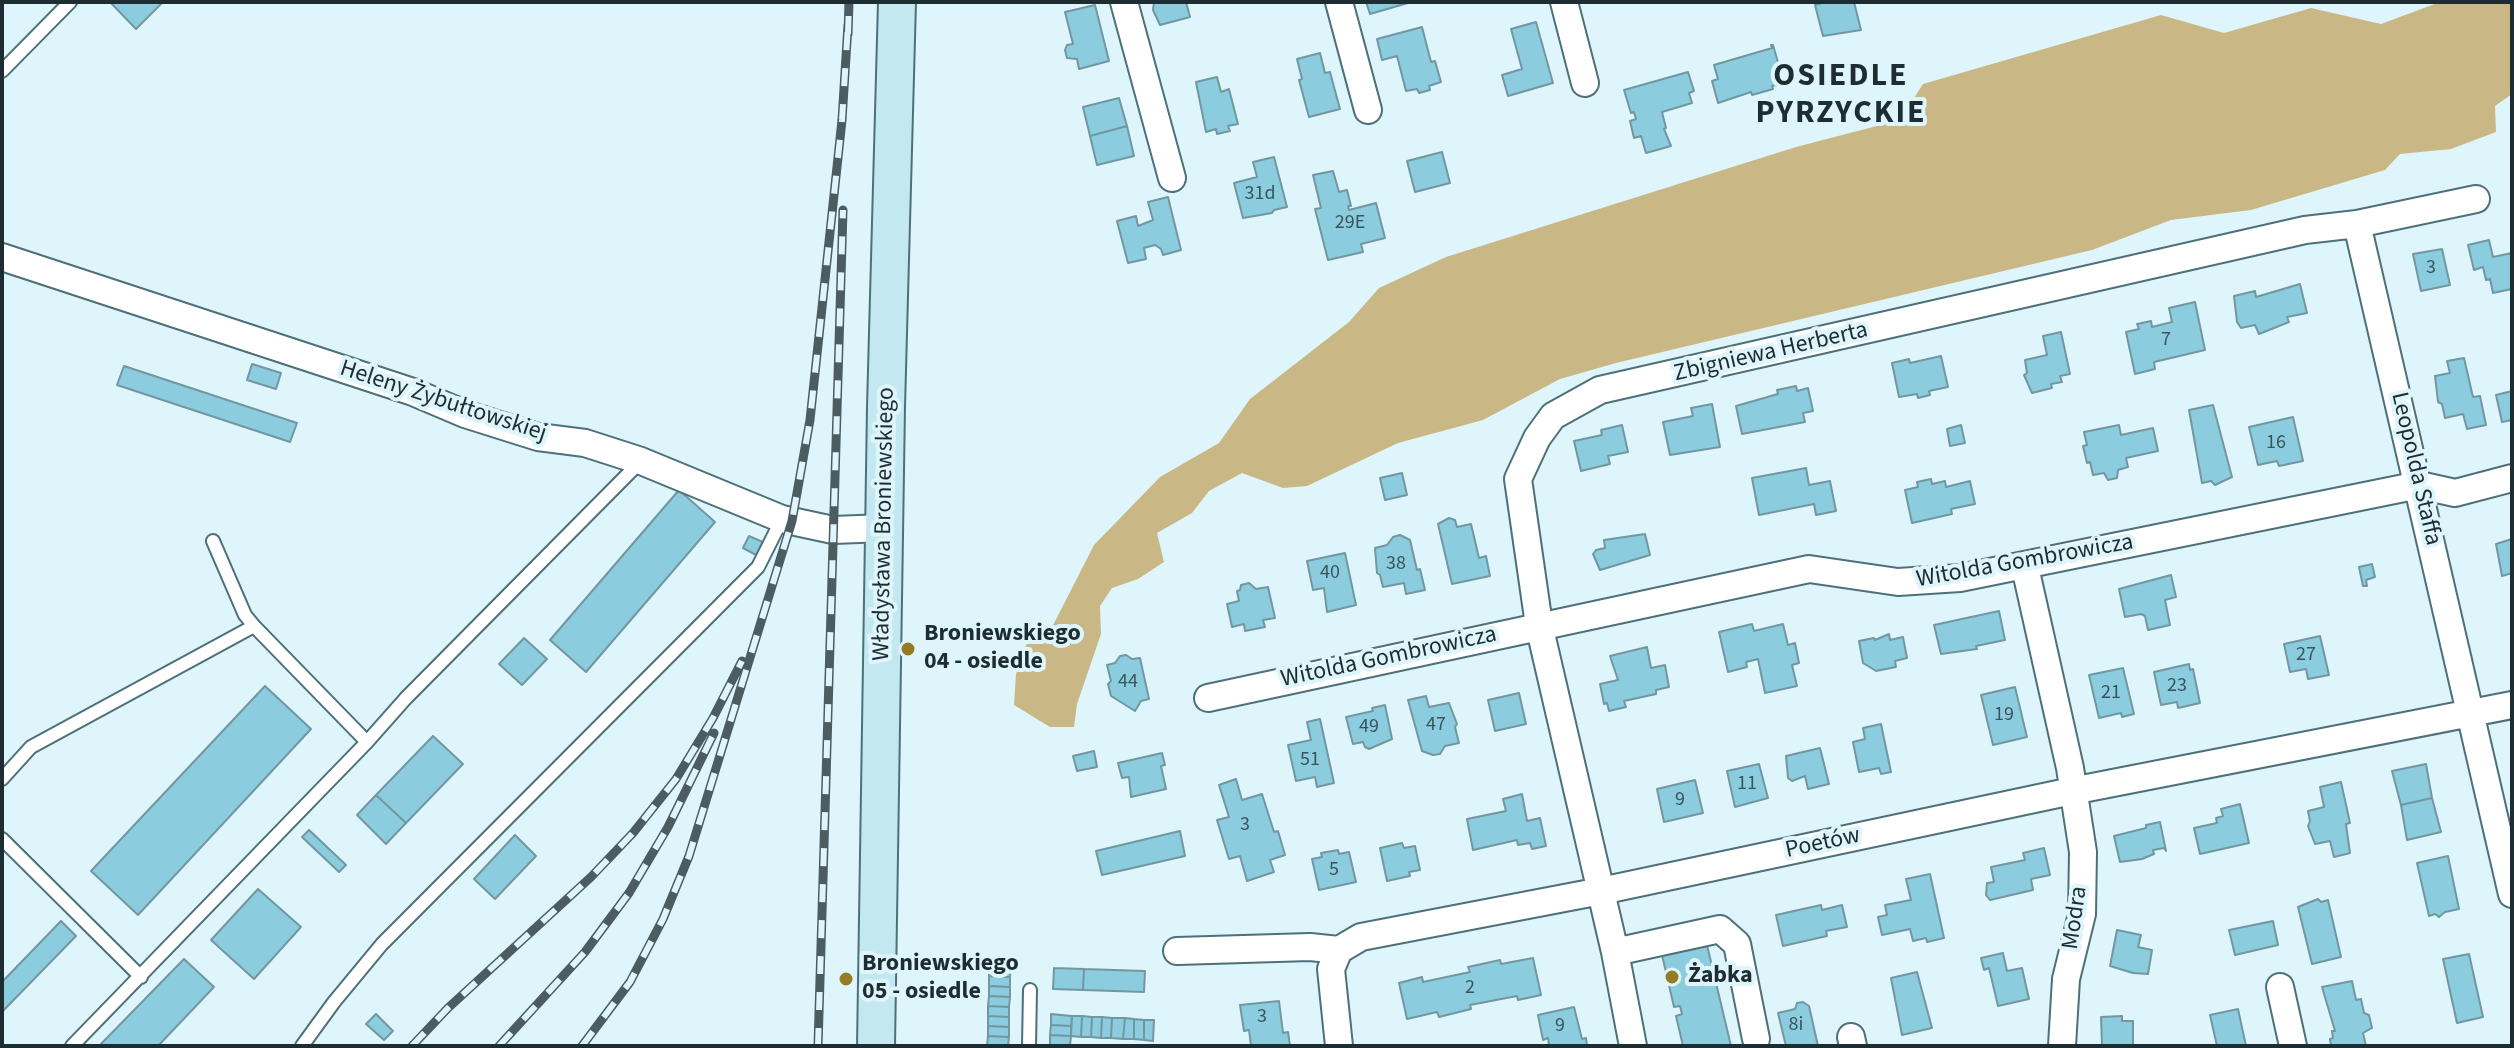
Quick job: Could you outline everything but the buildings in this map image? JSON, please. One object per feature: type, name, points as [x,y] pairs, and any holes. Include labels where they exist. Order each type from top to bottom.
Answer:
[{"type":"main road","name":"Władysława Broniewskiego","points":[[876,1046],[897,2]]},
{"type":"street","points":[[1124,2],[1172,178]]},
{"type":"street","points":[[1339,2],[1368,110]]},
{"type":"street","points":[[1564,2],[1585,83]]},
{"type":"street","name":"Zbigniewa Herberta","points":[[1633,1046],[1615,952],[1539,625],[1518,479],[1537,438],[1553,416],[1600,390],[2305,230],[2357,224],[2476,199]]},
{"type":"street","name":"Leopolda Staffa","points":[[2357,224],[2512,894]]},
{"type":"street","name":"Heleny Żybułtowskiej","points":[[2,257],[413,392],[465,414],[538,437],[585,443],[641,461],[782,519],[833,530],[885,528]]},
{"type":"street","name":"Witolda Gombrowicza","points":[[1208,698],[1809,569],[1898,582],[1960,578],[2419,485],[2455,493],[2512,478]]},
{"type":"street","points":[[2025,567],[2070,768],[2072,791]]},
{"type":"street","points":[[2470,714],[2512,705]]},
{"type":"street","name":"Poetów","points":[[1177,951],[1310,947],[1339,950],[1361,937],[1601,891],[2072,791],[2470,714]]},
{"type":"street","name":"Modra","points":[[2062,1046],[2066,979],[2082,914],[2083,852],[2072,791]]},
{"type":"street","points":[[1615,952],[1720,929],[1737,944],[1756,1039]]},
{"type":"street","points":[[1339,950],[1331,969],[1339,1046]]},
{"type":"street","points":[[2280,987],[2293,1046]]},
{"type":"lane","points":[[2,71],[70,2]]},
{"type":"lane","points":[[72,1046],[406,698],[641,461]]},
{"type":"lane","points":[[302,1046],[382,944],[758,567],[782,519]]},
{"type":"lane","points":[[213,541],[245,615],[367,742]]},
{"type":"lane","points":[[2,779],[31,747],[254,626]]},
{"type":"lane","points":[[2,839],[141,977]]},
{"type":"lane","points":[[1029,1046],[1030,990]]},
{"type":"shaded area","points":[[2440,2],[2512,2],[2512,94],[2495,106],[2496,132],[2451,149],[2400,154],[2385,170],[2251,210],[2171,220],[2092,250],[1560,379],[1483,420],[1398,443],[1307,486],[1283,488],[1242,473],[1209,491],[1192,513],[1157,533],[1164,562],[1138,579],[1112,588],[1100,606],[1101,634],[1077,704],[1074,727],[1050,727],[1014,705],[1016,674],[1029,637],[1047,637],[1094,545],[1160,477],[1219,443],[1250,399],[1349,322],[1379,288],[1446,257],[1796,147],[1900,120],[1923,84],[2161,15],[2224,33],[2311,8],[2381,24]]},
{"type":"railway","points":[[848,34],[849,2]]},
{"type":"railway","points":[[582,1046],[630,982],[663,919],[689,856],[792,521],[810,420],[842,120],[848,25]]},
{"type":"railway","points":[[818,1046],[843,210]]},
{"type":"railway","points":[[412,1046],[448,1008],[591,877],[633,833],[676,779],[713,718],[742,661]]},
{"type":"railway","points":[[499,1046],[585,952],[629,893],[668,827],[714,733]]},
{"type":"place","name":"Broniewskiego 04 - osiedle","points":[[908,649]]},
{"type":"place","name":"Żabka","points":[[1672,977]]},
{"type":"place","name":"Broniewskiego 05 - osiedle","points":[[846,979]]},
{"type":"district","name":"OSIEDLE PYRZYCKIE","points":[[1841,96]]}]
